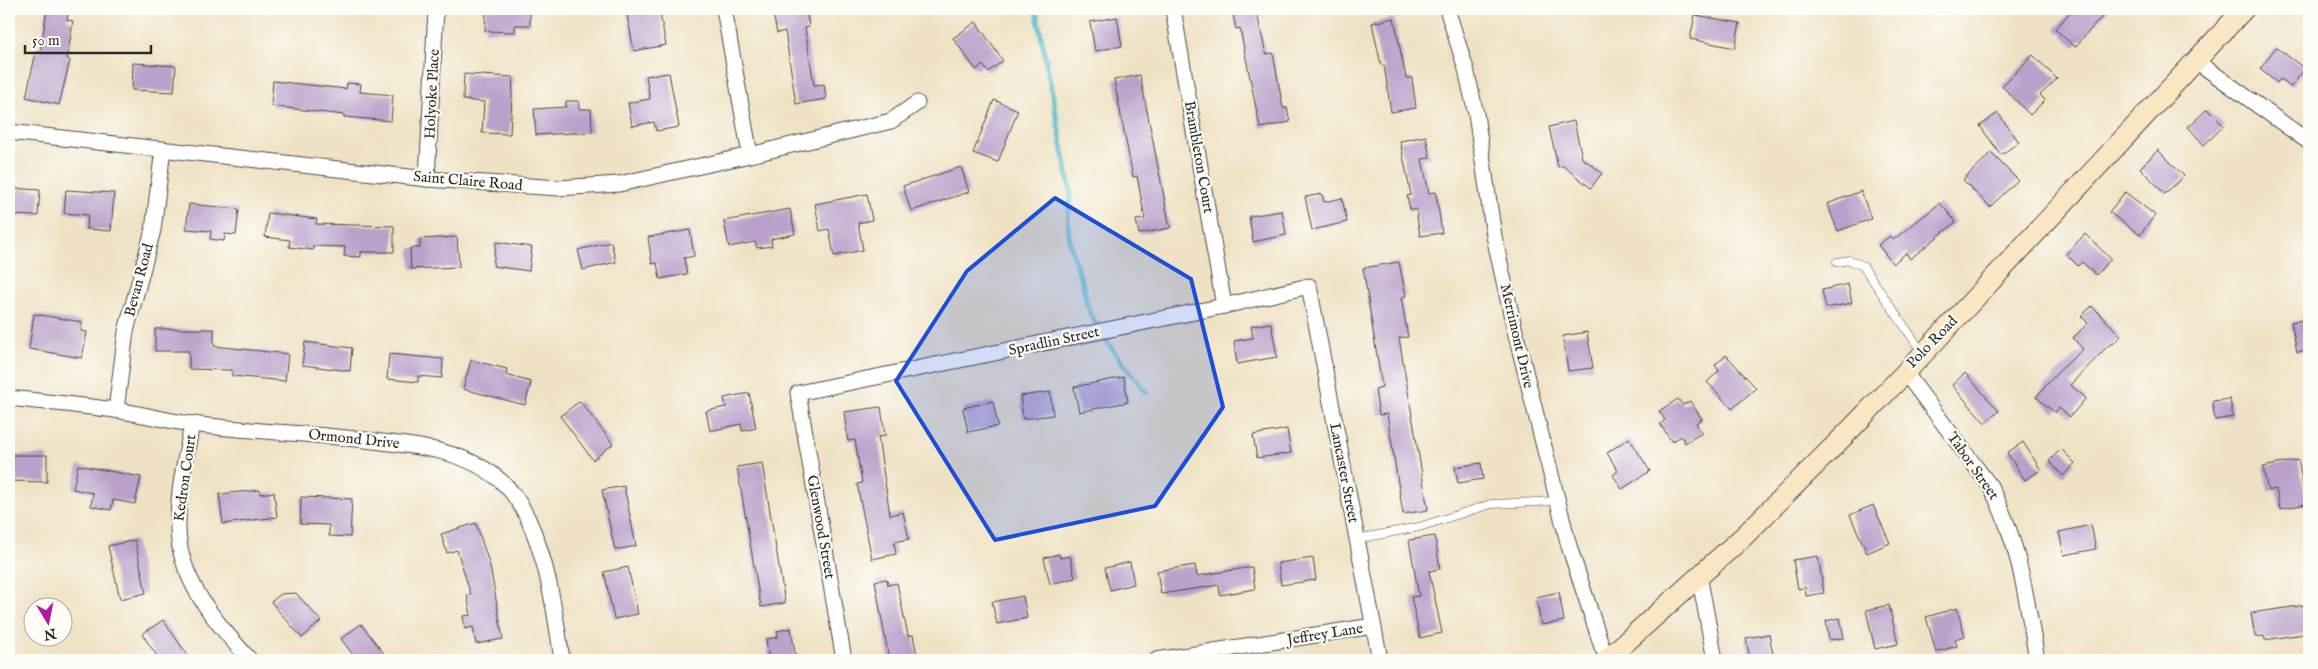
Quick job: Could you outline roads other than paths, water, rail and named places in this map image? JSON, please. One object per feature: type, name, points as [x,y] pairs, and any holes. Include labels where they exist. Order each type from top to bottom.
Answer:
[{"type":"main road","name":"Polo Road","points":[[1607,660],[1784,496],[1904,371],[1923,354],[2244,9]]},
{"type":"street","name":"Holyoke Place","points":[[427,179],[436,9]]},
{"type":"street","points":[[724,9],[750,155]]},
{"type":"street","name":"Brambleton Court","points":[[1173,9],[1224,306]]},
{"type":"street","name":"Merrimont Drive","points":[[1447,9],[1466,69],[1476,114],[1494,236],[1514,327],[1569,546],[1607,660]]},
{"type":"street","points":[[2196,61],[2309,142]]},
{"type":"street","name":"Saint Claire Road","points":[[9,132],[427,179],[559,188],[609,185],[750,155],[891,121],[917,103]]},
{"type":"street","name":"Bevan Road","points":[[116,410],[126,331],[153,230],[163,149]]},
{"type":"street","name":"Spradlin Street","points":[[798,393],[1224,306],[1309,286]]},
{"type":"street","name":"Lancaster Street","points":[[1309,286],[1380,660]]},
{"type":"street","name":"Tabor Street","points":[[1904,371],[1990,486],[2001,507],[2019,558],[2037,660]]},
{"type":"street","name":"Glenwood Street","points":[[798,393],[844,660]]},
{"type":"street","name":"Ormond Drive","points":[[9,398],[116,410],[192,424],[355,438],[416,446],[446,452],[468,460],[489,472],[512,492],[524,512],[537,540],[546,570],[562,660]]},
{"type":"street","name":"Kedron Court","points":[[192,424],[180,493],[179,547],[185,569],[199,597],[222,629],[250,660]]},
{"type":"street","points":[[1699,575],[1715,660]]},
{"type":"street","name":"Jeffrey Lane","points":[[1158,660],[1373,626]]},
{"type":"lane","points":[[1837,262],[1850,260],[1863,266],[1923,354]]},
{"type":"lane","points":[[1357,539],[1419,526],[1491,504],[1558,501]]},
{"type":"waterway","points":[[1036,9],[1071,193],[1068,225],[1076,266],[1090,313],[1096,324],[1123,364],[1146,392]]}]
